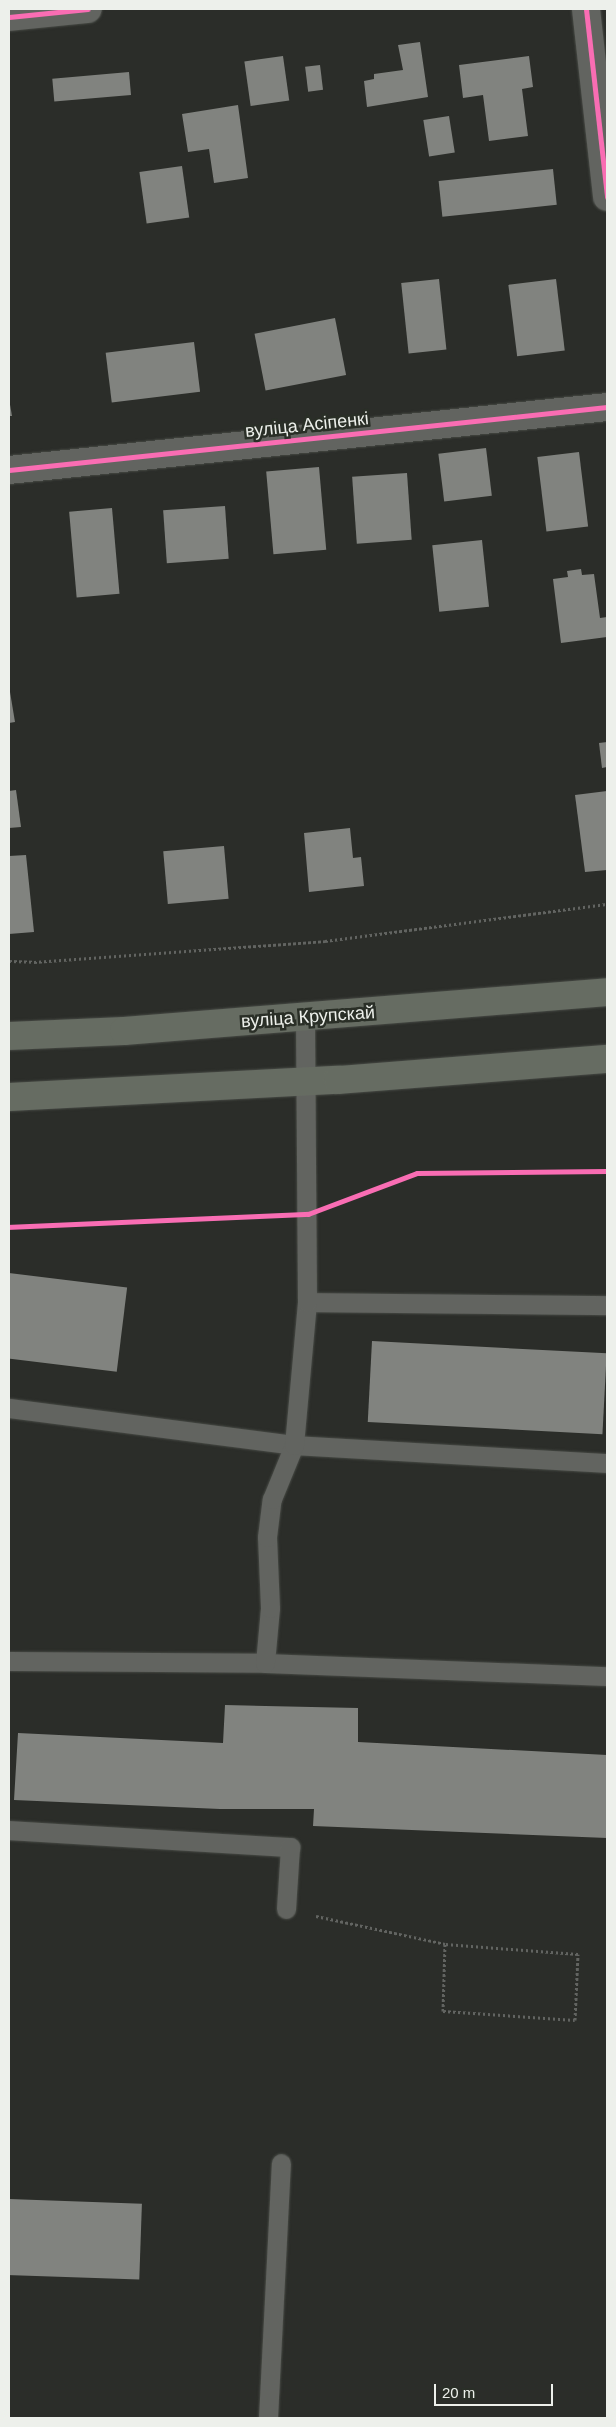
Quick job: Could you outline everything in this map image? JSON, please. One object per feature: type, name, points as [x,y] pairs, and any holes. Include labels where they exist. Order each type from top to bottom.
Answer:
[{"type":"main road","name":"вуліца Крупскай","points":[[9,1036],[305,1017],[607,992]]},
{"type":"main road","points":[[9,1098],[308,1082],[607,1059]]},
{"type":"street","points":[[9,17],[88,9]]},
{"type":"street","points":[[586,9],[607,197]]},
{"type":"street","name":"вуліца Асіпенкі","points":[[9,470],[607,407]]},
{"type":"lane","points":[[265,1663],[270,1608],[267,1537],[272,1499],[294,1445],[307,1302],[308,1082],[305,1017]]},
{"type":"lane","points":[[307,1302],[607,1305]]},
{"type":"lane","points":[[9,1408],[294,1445],[607,1463]]},
{"type":"lane","points":[[9,1661],[265,1663],[607,1676]]},
{"type":"lane","points":[[9,1830],[290,1847],[286,1909]]},
{"type":"lane","points":[[268,2418],[281,2163]]},
{"type":"path","points":[[9,961],[34,962],[325,941],[607,904]]},
{"type":"path","points":[[286,1909],[445,1944],[578,1954],[574,2020],[442,2012],[445,1944]]},
{"type":"building","points":[[420,42],[428,97],[367,107],[364,81],[374,79],[374,74],[403,70],[398,45]]},
{"type":"building","points":[[283,56],[289,101],[251,106],[244,61]]},
{"type":"building","points":[[529,56],[533,87],[522,89],[528,136],[489,141],[483,95],[463,98],[459,65]]},
{"type":"building","points":[[320,65],[323,90],[308,92],[305,67]]},
{"type":"building","points":[[129,72],[131,95],[54,102],[52,79]]},
{"type":"building","points":[[238,105],[248,178],[214,183],[209,149],[188,152],[182,114]]},
{"type":"building","points":[[449,116],[455,153],[429,157],[423,120]]},
{"type":"building","points":[[182,166],[189,217],[147,223],[139,172]]},
{"type":"building","points":[[553,169],[557,205],[442,217],[439,181]]},
{"type":"building","points":[[439,279],[446,350],[409,354],[401,283]]},
{"type":"building","points":[[556,279],[565,350],[517,356],[508,285]]},
{"type":"building","points":[[335,318],[346,375],[266,391],[255,334]]},
{"type":"building","points":[[194,342],[200,392],[112,402],[106,353]]},
{"type":"building","points":[[9,399],[12,416],[9,416]]},
{"type":"building","points":[[486,448],[492,496],[444,501],[438,454]]},
{"type":"building","points":[[579,452],[588,526],[546,532],[537,457]]},
{"type":"building","points":[[319,467],[326,550],[273,554],[266,472]]},
{"type":"building","points":[[407,473],[412,540],[357,544],[352,477]]},
{"type":"building","points":[[225,506],[229,559],[167,563],[163,510]]},
{"type":"building","points":[[112,508],[119,594],[77,597],[69,512]]},
{"type":"building","points":[[482,540],[489,607],[439,612],[432,545]]},
{"type":"building","points":[[581,569],[582,575],[594,574],[600,618],[607,617],[607,637],[561,643],[553,579],[568,577],[567,571]]},
{"type":"building","points":[[9,686],[15,722],[9,723]]},
{"type":"building","points":[[607,742],[607,767],[602,768],[599,743]]},
{"type":"building","points":[[16,790],[21,827],[9,828],[9,791]]},
{"type":"building","points":[[607,791],[607,870],[585,872],[575,795]]},
{"type":"building","points":[[350,828],[353,858],[361,857],[364,886],[309,892],[304,833]]},
{"type":"building","points":[[224,846],[229,899],[168,904],[163,851]]},
{"type":"building","points":[[26,855],[34,932],[9,934],[9,856]]},
{"type":"building","points":[[9,1273],[127,1288],[117,1372],[9,1359]]},
{"type":"building","points":[[372,1341],[607,1353],[602,1434],[368,1422]]},
{"type":"building","points":[[225,1705],[358,1708],[358,1742],[607,1755],[607,1838],[313,1826],[314,1809],[220,1809],[14,1800],[18,1733],[223,1743]]},
{"type":"building","points":[[9,2199],[142,2204],[139,2280],[9,2275]]},
{"type":"cycle path","points":[[9,17],[88,9]]},
{"type":"cycle path","points":[[586,9],[607,197]]},
{"type":"cycle path","points":[[9,470],[607,407]]},
{"type":"cycle path","points":[[9,1227],[308,1214],[417,1173],[607,1171]]}]
